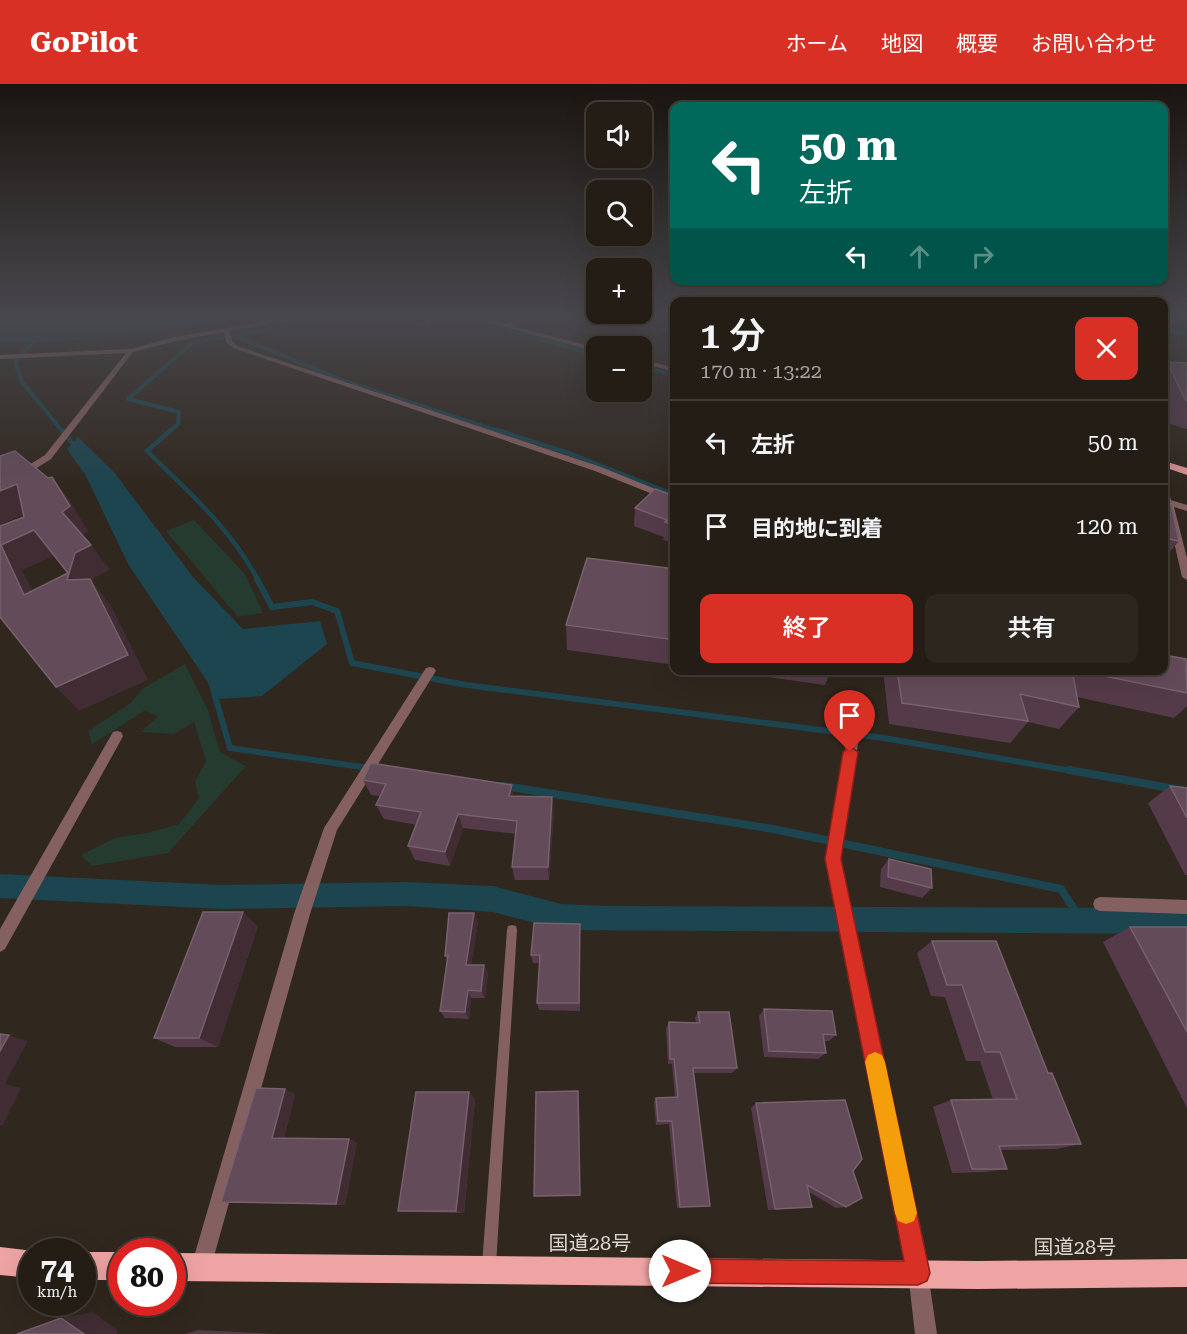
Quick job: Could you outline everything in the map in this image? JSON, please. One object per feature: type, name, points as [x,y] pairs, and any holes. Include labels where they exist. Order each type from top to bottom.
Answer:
[{"type":"highway","points":[[0,1261],[18,1263]]},
{"type":"highway","name":"国道28号","points":[[186,1267],[1187,1273]]},
{"type":"main road","points":[[1168,465],[1187,472]]},
{"type":"street","points":[[0,483],[21,474],[48,457],[114,373]]},
{"type":"street","points":[[314,373],[598,469],[670,498]]},
{"type":"street","points":[[1168,503],[1187,508]]},
{"type":"street","points":[[1168,509],[1187,577]]},
{"type":"street","points":[[201,1267],[302,914],[331,828],[366,776],[430,671]]},
{"type":"street","points":[[854,731],[833,859],[918,1273],[926,1334]]},
{"type":"street","points":[[0,944],[117,736]]},
{"type":"street","points":[[1100,904],[1187,906]]},
{"type":"lane","points":[[488,1269],[512,930]]},
{"type":"green space","points":[[194,520],[245,574],[263,613],[238,617],[166,531]]},
{"type":"green space","points":[[185,664],[208,710],[220,752],[246,766],[168,853],[92,866],[81,855],[115,838],[147,833],[179,824],[199,798],[195,782],[206,761],[194,722],[174,734],[141,732],[158,716],[144,711],[92,744],[88,731],[131,703],[142,689]]},
{"type":"water","points":[[78,437],[114,472],[193,577],[243,629],[320,621],[327,644],[262,696],[219,699],[128,564],[86,476],[67,449]]},
{"type":"building","points":[[1173,373],[1187,373],[1186,401]]},
{"type":"building","points":[[15,451],[48,478],[52,477],[70,506],[62,512],[91,545],[75,553],[67,580],[90,579],[128,655],[56,687],[0,617],[0,526],[24,517],[17,484],[0,491],[0,456]],"holes":[[[34,530],[68,573],[24,595],[1,545]]]},
{"type":"building","points":[[655,489],[670,494],[670,524],[665,522],[667,520],[635,508]]},
{"type":"building","points":[[1168,495],[1169,495],[1179,541],[1168,539]]},
{"type":"building","points":[[587,558],[670,568],[670,639],[566,625]]},
{"type":"building","points":[[1168,656],[1186,659],[1187,693],[1099,675],[1168,675]]},
{"type":"building","points":[[898,675],[1073,675],[1079,707],[1020,694],[1028,721],[902,703]]},
{"type":"building","points":[[371,763],[512,785],[509,796],[552,797],[548,867],[512,867],[517,821],[458,814],[445,852],[408,846],[421,812],[376,805],[386,784],[363,780]]},
{"type":"building","points":[[1170,786],[1187,788],[1187,818]]},
{"type":"building","points":[[889,859],[931,869],[932,888],[888,877]]},
{"type":"building","points":[[203,912],[243,912],[199,1038],[154,1038]]},
{"type":"building","points":[[449,913],[474,913],[466,965],[484,965],[481,991],[468,990],[465,1012],[440,1011],[448,955],[445,956]]},
{"type":"building","points":[[534,923],[580,924],[579,1003],[537,1003],[540,955],[531,955]]},
{"type":"building","points":[[1130,927],[1187,927],[1187,1032]]},
{"type":"building","points":[[932,941],[996,941],[1048,1073],[1052,1073],[1081,1144],[999,1146],[1007,1169],[972,1169],[951,1100],[1017,1099],[1000,1052],[985,1052],[962,985],[947,985]]},
{"type":"building","points":[[764,1009],[832,1011],[836,1035],[823,1034],[826,1053],[769,1051]]},
{"type":"building","points":[[698,1012],[729,1012],[737,1068],[693,1068],[710,1206],[680,1207],[672,1121],[658,1121],[656,1098],[678,1097],[674,1059],[670,1059],[669,1022],[700,1023]]},
{"type":"building","points":[[0,1034],[9,1035],[0,1051]]},
{"type":"building","points":[[256,1088],[285,1089],[272,1138],[349,1139],[336,1204],[221,1202]]},
{"type":"building","points":[[578,1091],[580,1195],[534,1196],[536,1092]]},
{"type":"building","points":[[416,1092],[469,1092],[456,1211],[398,1211]]},
{"type":"building","points":[[845,1100],[862,1159],[853,1171],[862,1198],[846,1207],[807,1185],[812,1207],[775,1209],[756,1103]]},
{"type":"building","points":[[61,1318],[84,1334],[17,1334]]},
{"type":"waterway","points":[[19,373],[22,382],[63,432]]},
{"type":"waterway","points":[[157,373],[128,399],[179,412],[178,424],[169,432]]},
{"type":"waterway","points":[[325,373],[501,432]]},
{"type":"waterway","points":[[665,373],[670,375]]},
{"type":"waterway","points":[[62,430],[77,449]]},
{"type":"waterway","points":[[171,430],[147,451],[222,527],[258,580]]},
{"type":"waterway","points":[[497,430],[571,454],[670,493]]},
{"type":"waterway","points":[[257,579],[272,607],[312,602],[337,611],[352,663],[466,685],[884,738],[1077,772]]},
{"type":"waterway","points":[[211,682],[230,748],[369,768]]},
{"type":"waterway","points":[[1069,770],[1187,791]]},
{"type":"waterway","points":[[504,786],[773,829],[1061,889],[1082,921]]},
{"type":"waterway","points":[[0,886],[221,897],[406,894],[493,899],[561,917],[611,919],[1187,921]]},
{"type":"slow traffic","points":[[875,1062],[906,1213]]},
{"type":"route","points":[[680,1271],[918,1273],[833,859],[850,752]]}]
